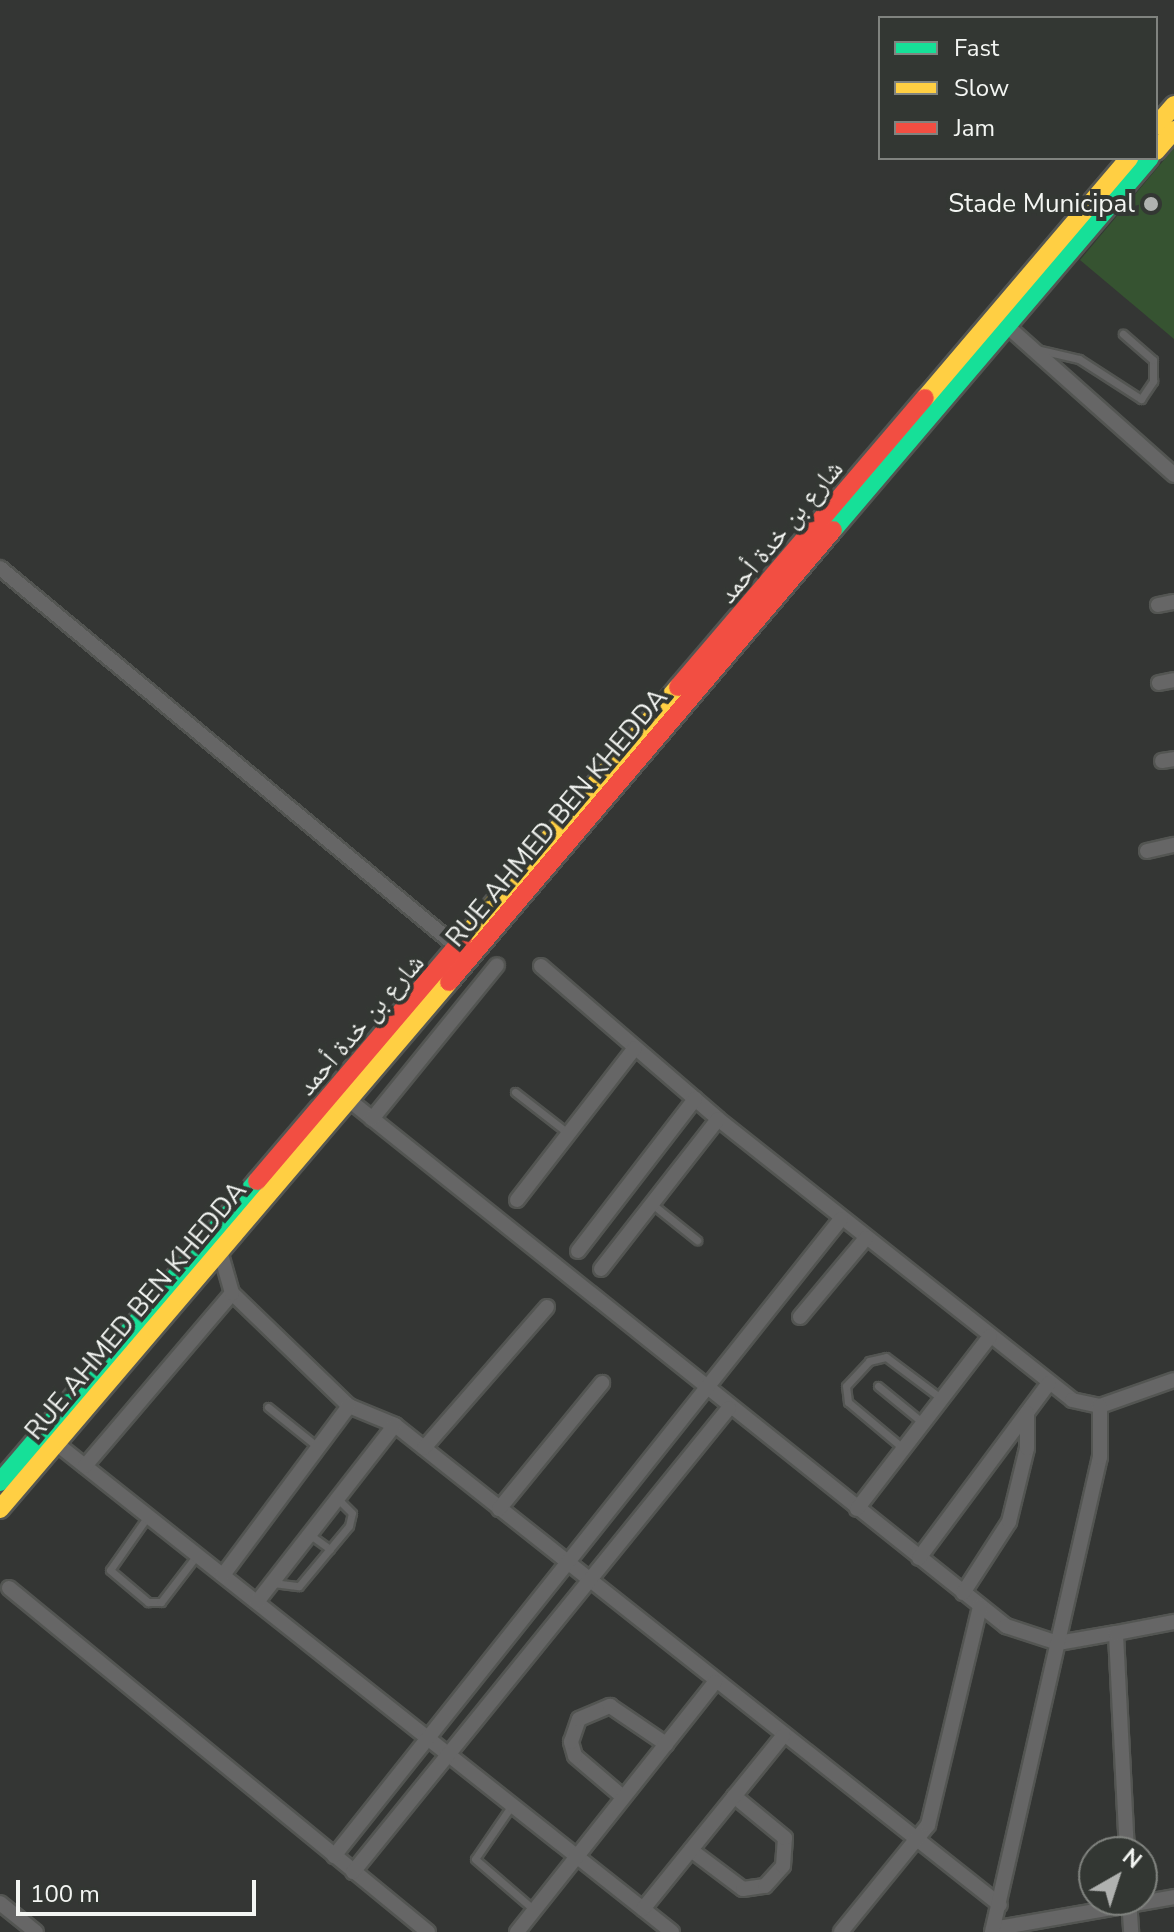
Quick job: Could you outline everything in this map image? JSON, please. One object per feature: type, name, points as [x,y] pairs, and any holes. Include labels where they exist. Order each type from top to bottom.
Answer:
[{"type":"main road","points":[[1158,124],[1174,105]]},
{"type":"main road","points":[[1158,149],[1174,130]]},
{"type":"main road","name":"شارع بن خدة أحمد","points":[[0,1482],[461,950],[1127,160]]},
{"type":"main road","name":"RUE AHMED BEN KHEDDA","points":[[0,1509],[1148,160]]},
{"type":"street","points":[[1007,326],[1174,475]]},
{"type":"street","points":[[0,568],[461,950]]},
{"type":"street","points":[[1158,605],[1174,602]]},
{"type":"street","points":[[1159,683],[1174,680]]},
{"type":"street","points":[[1147,851],[1174,845]]},
{"type":"street","points":[[372,1119],[497,965]]},
{"type":"street","points":[[541,966],[718,1119],[841,1219],[1049,1383],[1082,1405],[1100,1406],[1174,1380]]},
{"type":"street","points":[[517,1200],[635,1048]]},
{"type":"street","points":[[578,1251],[695,1099]]},
{"type":"street","points":[[349,1100],[703,1388],[1018,1633],[1058,1643],[1174,1622]]},
{"type":"street","points":[[601,1269],[718,1119]]},
{"type":"street","points":[[334,1856],[426,1736],[841,1219]]},
{"type":"street","points":[[800,1317],[866,1238]]},
{"type":"street","points":[[220,1251],[232,1293],[349,1406],[395,1425],[783,1736],[1000,1905]]},
{"type":"street","points":[[85,1466],[232,1293]]},
{"type":"street","points":[[424,1448],[547,1307]]},
{"type":"street","points":[[857,1509],[990,1336]]},
{"type":"street","points":[[499,1509],[602,1383]]},
{"type":"street","points":[[919,1558],[1049,1383]]},
{"type":"street","points":[[223,1575],[320,1449],[349,1406]]},
{"type":"street","points":[[1078,1913],[993,1930],[1100,1457],[1100,1406]]},
{"type":"street","points":[[353,1872],[593,1584],[729,1408]]},
{"type":"street","points":[[963,1593],[1009,1522],[1027,1448],[1027,1413]]},
{"type":"street","points":[[257,1602],[395,1425]]},
{"type":"street","points":[[57,1444],[672,1932]]},
{"type":"street","points":[[9,1588],[428,1932]]},
{"type":"street","points":[[841,1932],[919,1843],[980,1606]]},
{"type":"street","points":[[1116,1633],[1126,1836]]},
{"type":"street","points":[[517,1932],[715,1682]]},
{"type":"street","points":[[623,1797],[575,1756],[579,1719],[610,1706],[666,1744]]},
{"type":"street","points":[[643,1909],[783,1736]]},
{"type":"street","points":[[691,1850],[743,1889],[765,1886],[783,1866],[785,1838],[734,1796]]},
{"type":"street","points":[[0,1903],[36,1932]]},
{"type":"lane","points":[[1034,350],[1066,353],[1141,399],[1156,371],[1153,360],[1123,334]]},
{"type":"lane","points":[[515,1092],[569,1134]]},
{"type":"lane","points":[[652,1204],[697,1240]]},
{"type":"lane","points":[[904,1449],[848,1402],[846,1386],[869,1361],[886,1357],[942,1399]]},
{"type":"lane","points":[[878,1386],[923,1423]]},
{"type":"lane","points":[[268,1407],[320,1449]]},
{"type":"lane","points":[[273,1583],[299,1586],[330,1549],[353,1517],[337,1497]]},
{"type":"lane","points":[[148,1516],[110,1570],[148,1602],[161,1602],[197,1555]]},
{"type":"lane","points":[[309,1534],[330,1549]]},
{"type":"lane","points":[[512,1805],[475,1859],[534,1910]]},
{"type":"green space","name":"Stade Municipal","points":[[1174,148],[1174,339],[1080,260]]},
{"type":"traffic: fast","points":[[833,530],[1148,160]]},
{"type":"traffic: fast","points":[[0,1482],[257,1181]]},
{"type":"traffic: slow","points":[[1158,124],[1174,105]]},
{"type":"traffic: slow","points":[[1158,149],[1174,130]]},
{"type":"traffic: slow","points":[[925,398],[1127,160]]},
{"type":"traffic: slow","points":[[463,939],[678,687]]},
{"type":"traffic: slow","points":[[0,1509],[449,982]]},
{"type":"traffic: jam","points":[[678,687],[925,398]]},
{"type":"traffic: jam","points":[[449,982],[833,530]]},
{"type":"traffic: jam","points":[[257,1181],[463,939]]},
{"type":"place","name":"Stade Municipal","points":[[1151,204]]}]
